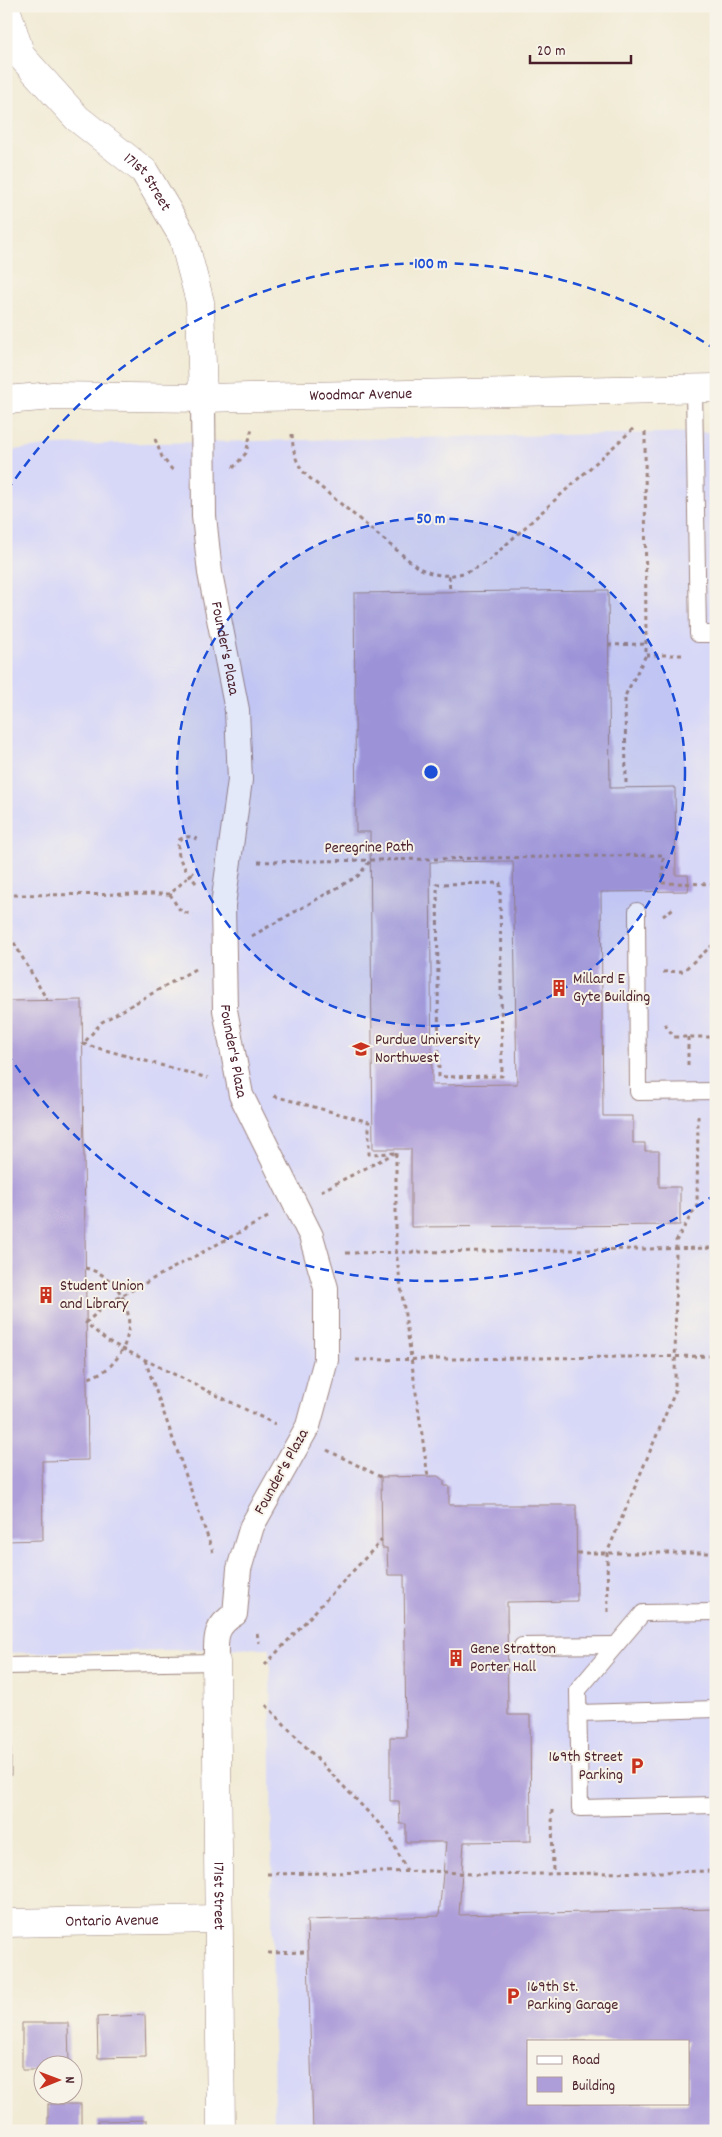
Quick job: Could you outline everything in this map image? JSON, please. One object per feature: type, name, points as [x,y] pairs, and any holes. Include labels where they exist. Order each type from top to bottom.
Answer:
[{"type":"street","name":"171st Street","points":[[6,8],[21,56],[77,118],[144,171],[183,237],[200,302],[202,398]]},
{"type":"street","name":"Woodmar Avenue","points":[[6,400],[53,396],[202,398],[705,388]]},
{"type":"street","name":"Founder's Plaza","points":[[202,398],[204,516],[210,572],[237,710],[240,780],[223,905],[224,1010],[241,1095],[311,1236],[326,1288],[326,1360],[308,1426],[252,1526],[239,1568],[234,1614]]},
{"type":"street","points":[[216,1662],[217,1631],[224,1621],[234,1614]]},
{"type":"street","name":"171st Street","points":[[216,1662],[221,2131]]},
{"type":"street","name":"Ontario Avenue","points":[[6,1923],[218,1919]]},
{"type":"lane","points":[[705,388],[698,634],[716,634]]},
{"type":"lane","points":[[637,911],[638,1092],[716,1091]]},
{"type":"lane","points":[[716,1612],[643,1613],[578,1690],[580,1808],[716,1805]]},
{"type":"lane","points":[[522,1646],[616,1645]]},
{"type":"lane","points":[[6,1666],[216,1662]]},
{"type":"lane","points":[[579,1713],[716,1709]]},
{"type":"path","points":[[292,434],[293,451],[298,466],[306,475],[417,567],[428,573],[449,576],[471,571],[488,562],[634,428]]},
{"type":"path","points":[[626,783],[626,696],[646,655],[645,428]]},
{"type":"path","points":[[449,576],[450,592]]},
{"type":"path","points":[[608,644],[646,644]]},
{"type":"path","points":[[198,885],[179,859],[176,849],[179,840],[185,836],[194,837],[201,843],[205,864]]},
{"type":"path","name":"Peregrine Path","points":[[170,894],[189,875],[205,864],[229,862],[663,855],[663,883],[716,884]]},
{"type":"path","points":[[500,883],[502,1076],[439,1077],[437,884],[500,883]]},
{"type":"path","points":[[6,895],[170,894],[180,911],[186,914],[194,913],[201,908]]},
{"type":"path","points":[[659,919],[675,907]]},
{"type":"path","points":[[6,929],[47,1000]]},
{"type":"path","points":[[661,981],[661,972],[683,971],[716,942]]},
{"type":"path","points":[[662,1020],[674,1037],[716,1037]]},
{"type":"path","points":[[582,1645],[610,1610],[607,1553],[676,1392],[676,1241],[697,1205],[698,1106],[688,1067],[688,1037]]},
{"type":"path","points":[[381,1477],[123,1349],[106,1340],[86,1322],[106,1304],[295,1203],[396,1153],[396,1252],[428,1476]]},
{"type":"path","points":[[316,1254],[716,1248]]},
{"type":"path","points":[[86,1268],[99,1271],[113,1281],[123,1295],[129,1313],[128,1329],[123,1349],[113,1364],[101,1373],[87,1378]]},
{"type":"path","points":[[326,1360],[716,1356]]},
{"type":"path","points":[[145,1359],[215,1560]]},
{"type":"path","points":[[265,1665],[382,1540]]},
{"type":"path","points":[[577,1553],[716,1553]]},
{"type":"path","points":[[234,1614],[248,1620],[257,1632],[259,1643]]},
{"type":"path","points":[[266,1705],[388,1833],[407,1871]]},
{"type":"path","points":[[552,1807],[553,1874]]},
{"type":"path","points":[[267,1874],[434,1871],[482,1875],[716,1871]]},
{"type":"path","points":[[268,1953],[308,1952]]},
{"type":"shaded area","name":"Purdue University Northwest","points":[[716,432],[716,2131],[274,2131],[270,1648],[6,1653],[6,451],[54,445]]},
{"type":"building","name":"Millard E Gyte Building","points":[[608,590],[610,788],[675,787],[676,875],[688,875],[689,884],[688,891],[601,892],[603,1116],[633,1116],[633,1143],[645,1143],[645,1151],[659,1151],[659,1187],[680,1187],[680,1225],[411,1227],[411,1149],[373,1149],[370,832],[356,832],[354,593]],"holes":[[[513,861],[517,1084],[432,1085],[430,862]]]},
{"type":"building","name":"Student Union and Library","points":[[82,1000],[88,1460],[42,1461],[43,1540],[6,1541],[6,1001]]},
{"type":"building","name":"169th St. Parking Garage","points":[[438,1476],[444,1481],[444,1486],[449,1486],[449,1505],[576,1505],[577,1601],[507,1602],[508,1715],[530,1715],[531,1841],[464,1842],[459,1915],[716,1909],[716,2131],[313,2131],[307,1920],[439,1916],[446,1842],[406,1842],[406,1824],[400,1824],[399,1801],[390,1801],[390,1737],[406,1737],[404,1575],[388,1575],[387,1548],[382,1548],[381,1477]]},
{"type":"building","points":[[6,1730],[11,1730],[11,1775],[6,1775]]},
{"type":"building","points":[[145,2015],[146,2057],[98,2058],[97,2017]]},
{"type":"building","points":[[22,2023],[68,2023],[69,2054],[32,2054],[32,2070],[22,2070]]},
{"type":"building","points":[[48,2104],[81,2104],[81,2131],[48,2131]]},
{"type":"building","points":[[147,2120],[147,2131],[98,2131],[98,2121]]},
{"type":"place","name":"Millard E Gyte Building","points":[[559,988]]},
{"type":"place","name":"Purdue University Northwest","points":[[361,1049]]},
{"type":"place","name":"Student Union and Library","points":[[46,1295]]},
{"type":"place","name":"Gene Stratton Porter Hall","points":[[456,1658]]},
{"type":"place","name":"169th Street Parking","points":[[637,1766]]},
{"type":"place","name":"169th St. Parking Garage","points":[[513,1996]]}]
